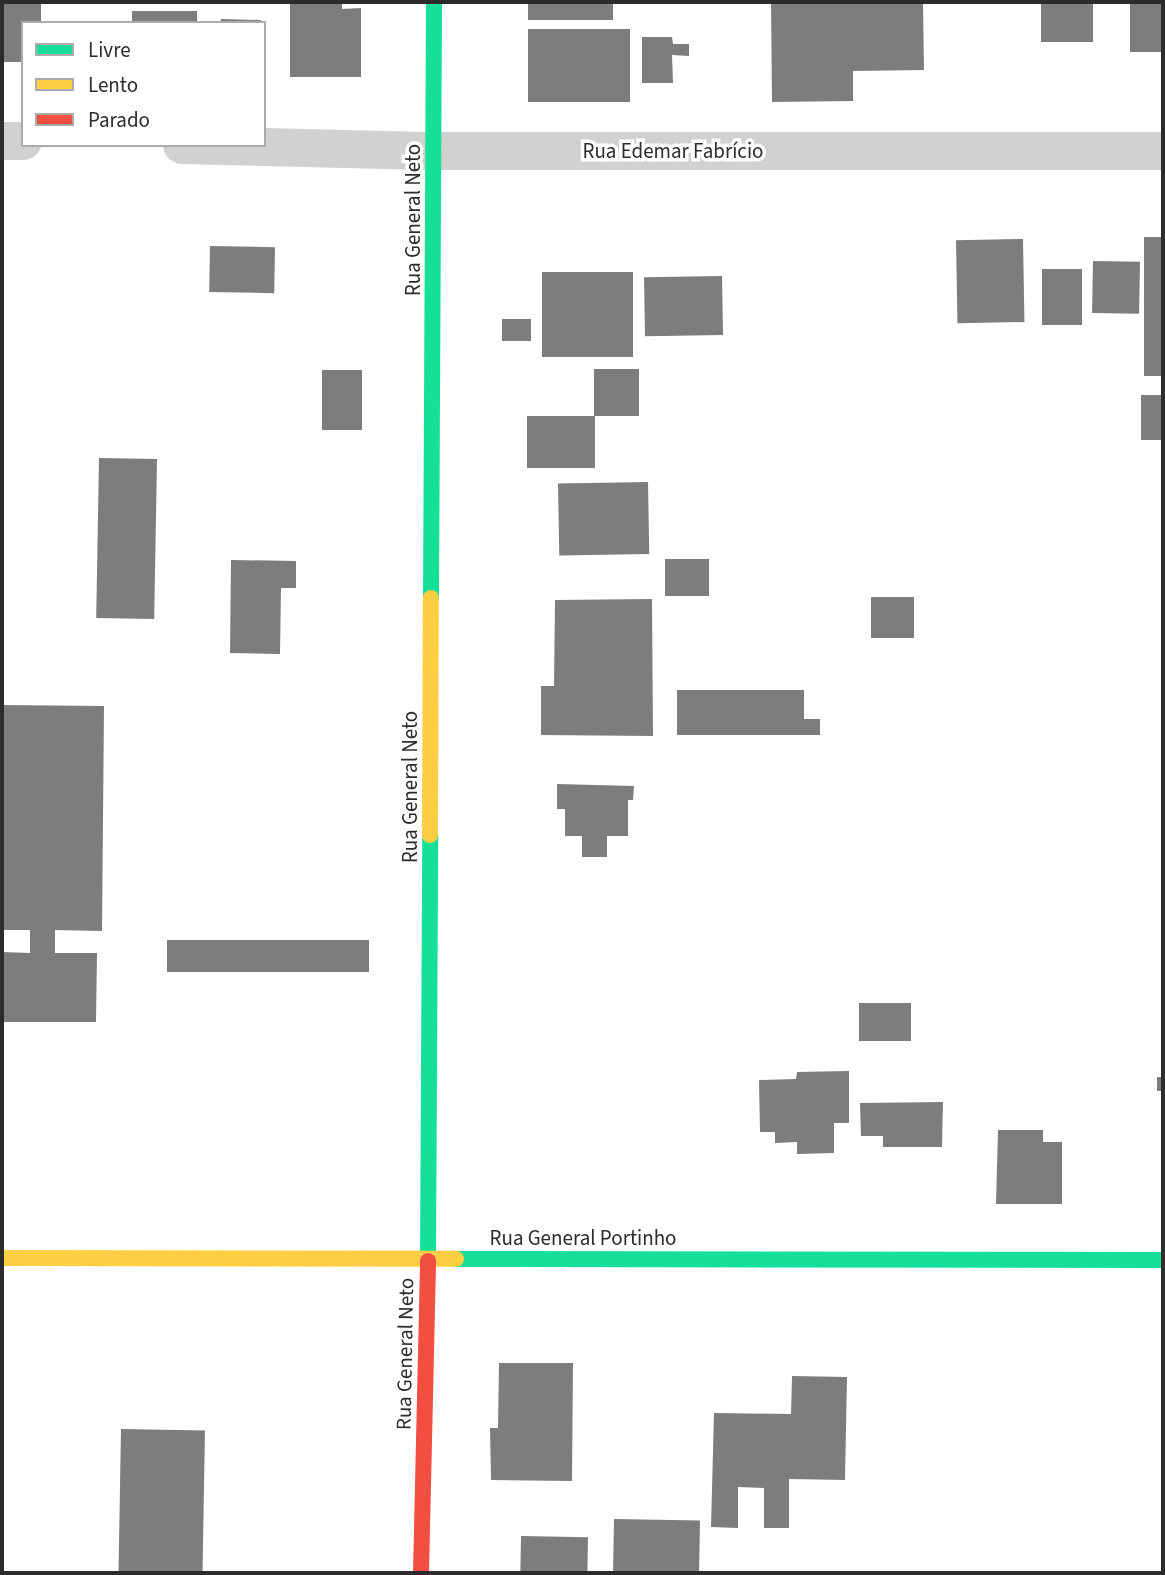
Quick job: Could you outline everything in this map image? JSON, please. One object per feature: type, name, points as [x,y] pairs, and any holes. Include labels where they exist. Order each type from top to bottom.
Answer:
[{"type":"street","name":"Rua General Neto","points":[[421,1573],[428,1259],[434,2]]},
{"type":"street","points":[[2,141],[21,141]]},
{"type":"street","name":"Rua Edemar Fabrício","points":[[266,147],[435,151],[1163,151]]},
{"type":"street","name":"Rua General Portinho","points":[[2,1258],[1163,1261]]},
{"type":"building","points":[[2,2],[41,2],[41,21],[21,21],[21,62],[2,62]]},
{"type":"building","points":[[290,2],[342,2],[342,9],[361,8],[361,77],[290,77]]},
{"type":"building","points":[[528,2],[613,2],[613,20],[528,20]]},
{"type":"building","points":[[771,2],[923,2],[924,70],[853,71],[853,101],[772,102]]},
{"type":"building","points":[[1041,2],[1093,2],[1093,42],[1041,42]]},
{"type":"building","points":[[1130,2],[1163,2],[1163,52],[1130,52]]},
{"type":"building","points":[[132,11],[197,11],[197,21],[132,21]]},
{"type":"building","points":[[221,19],[261,20],[261,21]]},
{"type":"building","points":[[528,29],[630,29],[630,102],[528,102]]},
{"type":"building","points":[[642,37],[672,37],[673,44],[689,44],[689,56],[672,55],[673,83],[642,83]]},
{"type":"building","points":[[1144,237],[1163,237],[1163,376],[1144,376]]},
{"type":"building","points":[[1023,239],[1024,322],[957,323],[956,240]]},
{"type":"building","points":[[210,246],[275,247],[274,293],[209,292]]},
{"type":"building","points":[[1093,261],[1140,262],[1139,314],[1092,313]]},
{"type":"building","points":[[1042,269],[1082,269],[1082,325],[1042,325]]},
{"type":"building","points":[[542,272],[633,272],[633,357],[542,357]]},
{"type":"building","points":[[722,276],[723,335],[645,336],[644,277]]},
{"type":"building","points":[[502,319],[531,319],[531,341],[502,341]]},
{"type":"building","points":[[594,369],[639,369],[639,416],[594,416]]},
{"type":"building","points":[[322,370],[362,370],[362,430],[322,430]]},
{"type":"building","points":[[1141,395],[1163,395],[1163,440],[1141,440]]},
{"type":"building","points":[[527,416],[595,416],[595,468],[527,468]]},
{"type":"building","points":[[99,458],[157,459],[154,619],[96,618]]},
{"type":"building","points":[[648,482],[649,554],[559,556],[558,484]]},
{"type":"building","points":[[665,559],[709,559],[709,596],[665,596]]},
{"type":"building","points":[[231,560],[296,561],[296,588],[281,588],[280,654],[230,653]]},
{"type":"building","points":[[871,597],[914,597],[914,638],[871,638]]},
{"type":"building","points":[[652,599],[653,736],[541,735],[541,686],[554,686],[555,600]]},
{"type":"building","points":[[677,690],[804,690],[804,719],[820,719],[820,735],[677,735]]},
{"type":"building","points":[[2,705],[104,706],[102,931],[55,930],[55,953],[97,953],[96,1022],[2,1022],[2,952],[30,953],[30,930],[2,930]]},
{"type":"building","points":[[557,784],[634,786],[633,800],[628,800],[628,836],[607,836],[607,857],[582,857],[582,836],[565,836],[565,809],[557,809]]},
{"type":"building","points":[[167,940],[369,940],[369,972],[167,972]]},
{"type":"building","points":[[859,1003],[911,1003],[911,1041],[859,1041]]},
{"type":"building","points":[[849,1071],[849,1123],[834,1123],[834,1153],[797,1154],[797,1142],[775,1143],[775,1132],[760,1132],[759,1080],[796,1079],[797,1072]]},
{"type":"building","points":[[1157,1077],[1163,1077],[1163,1091],[1157,1091]]},
{"type":"building","points":[[943,1102],[942,1147],[883,1147],[883,1136],[861,1136],[860,1103]]},
{"type":"building","points":[[998,1130],[1043,1130],[1043,1142],[1062,1142],[1062,1204],[996,1204]]},
{"type":"building","points":[[499,1363],[573,1363],[572,1481],[491,1480],[490,1428],[498,1428]]},
{"type":"building","points":[[792,1376],[847,1377],[845,1480],[789,1479],[789,1528],[764,1528],[764,1488],[738,1487],[738,1528],[711,1527],[714,1413],[791,1414]]},
{"type":"building","points":[[121,1429],[205,1430],[202,1573],[118,1573]]},
{"type":"building","points":[[614,1519],[700,1521],[699,1573],[613,1573]]},
{"type":"building","points":[[521,1536],[588,1537],[587,1573],[520,1573]]},
{"type":"traffic: fast","points":[[431,598],[434,2]]},
{"type":"traffic: fast","points":[[428,1261],[430,835]]},
{"type":"traffic: fast","points":[[456,1259],[1163,1260]]},
{"type":"traffic: slow","points":[[430,835],[431,598]]},
{"type":"traffic: slow","points":[[2,1258],[456,1259]]},
{"type":"traffic: jam","points":[[421,1573],[428,1261]]}]
